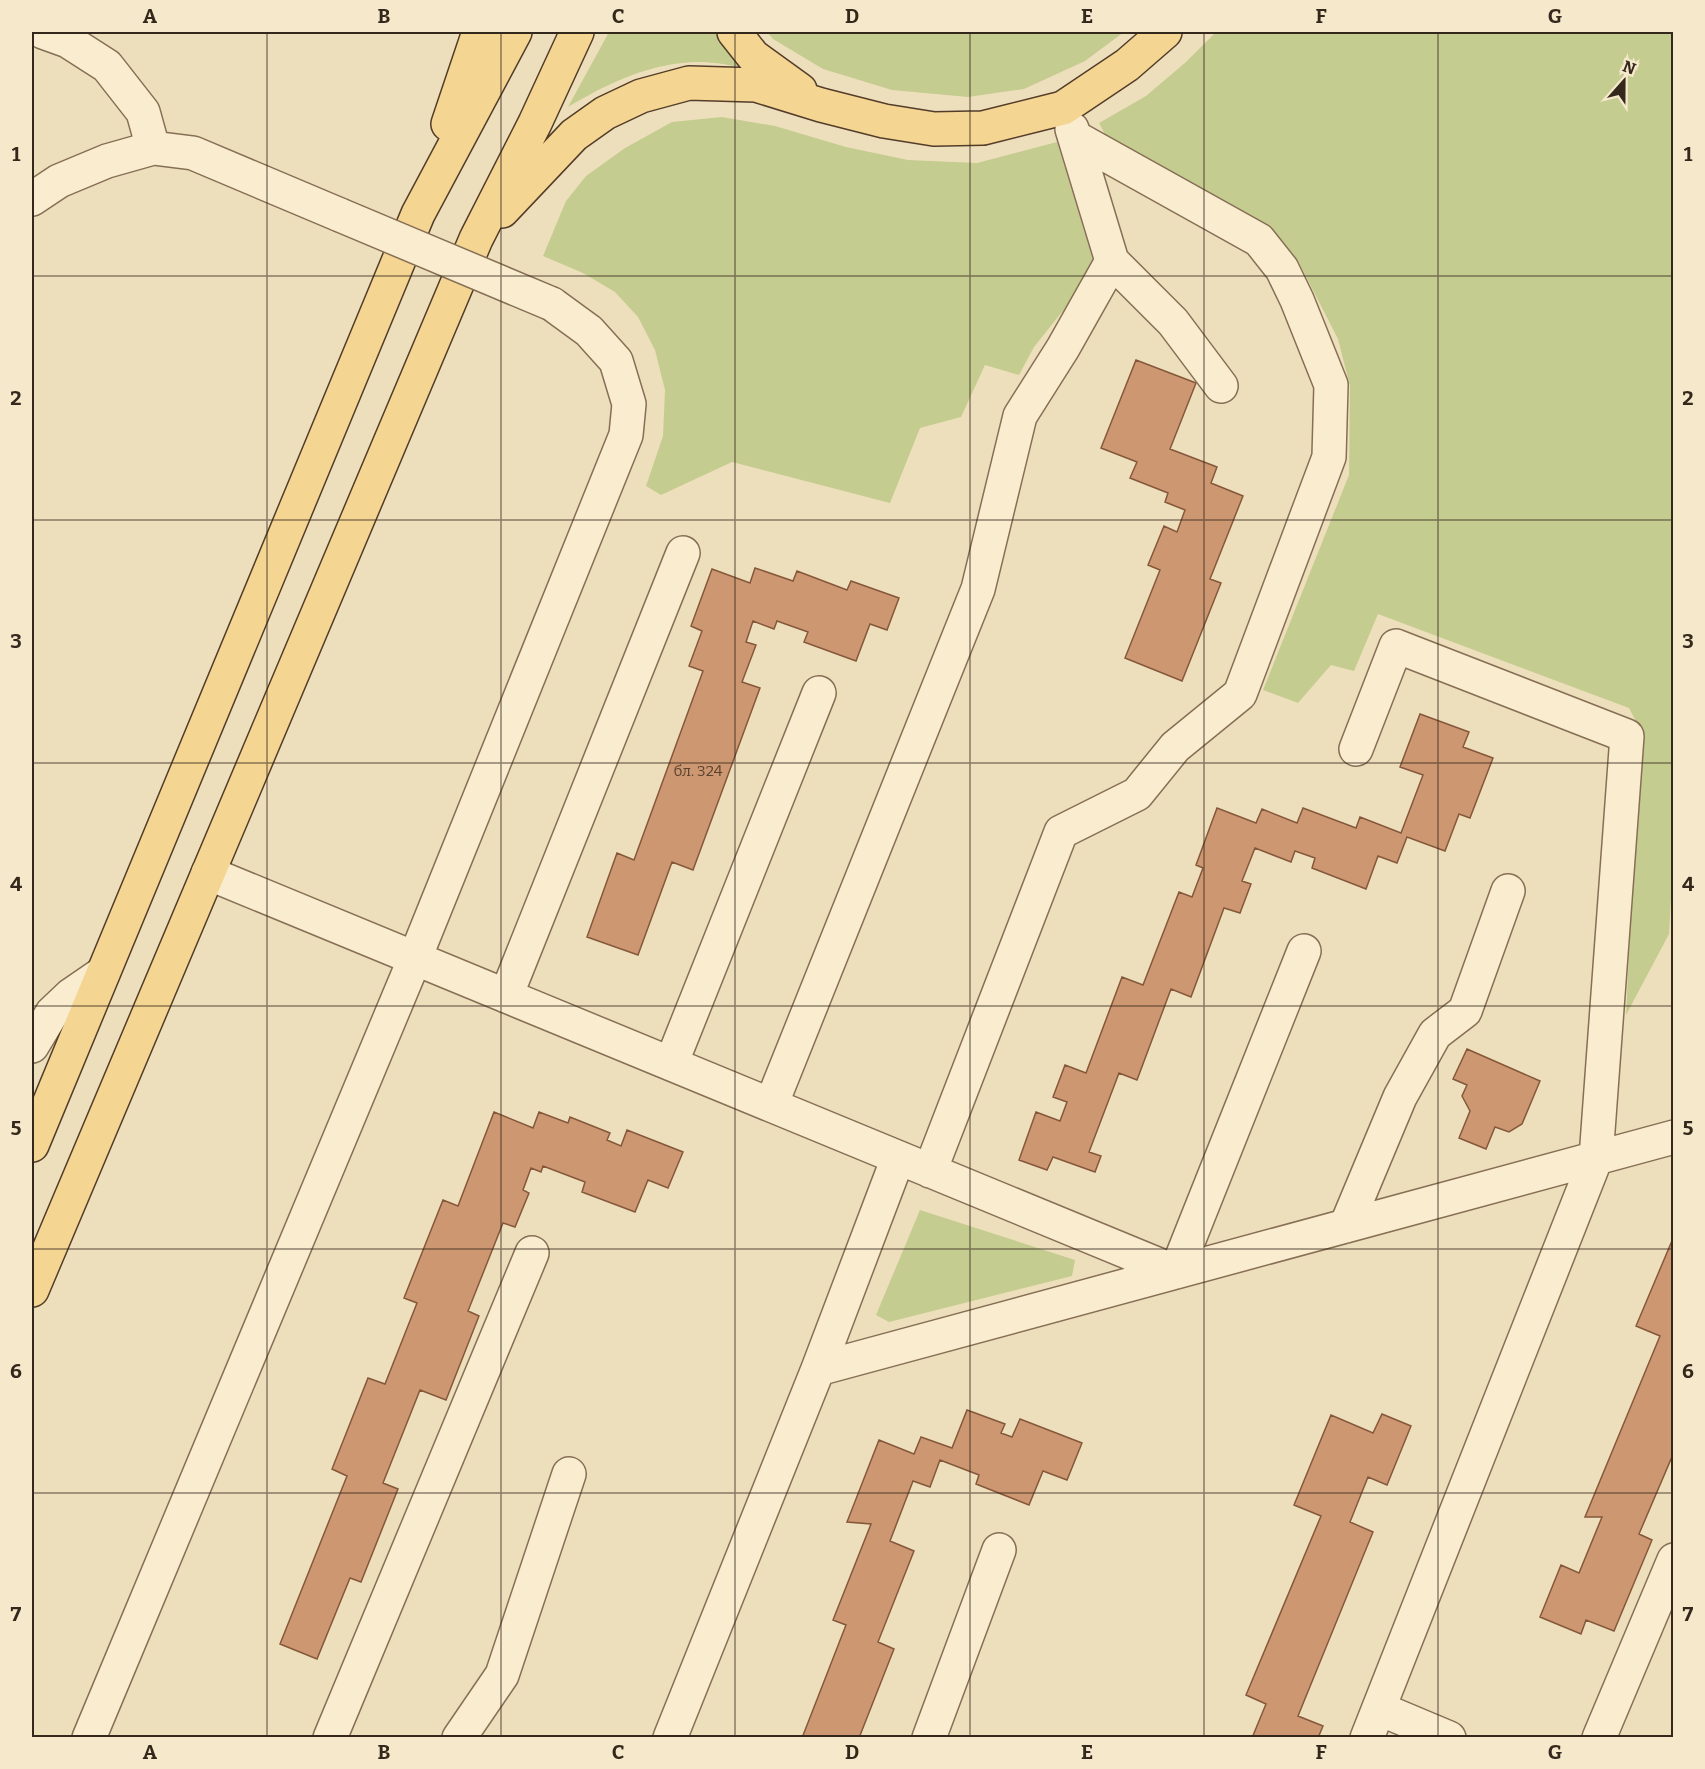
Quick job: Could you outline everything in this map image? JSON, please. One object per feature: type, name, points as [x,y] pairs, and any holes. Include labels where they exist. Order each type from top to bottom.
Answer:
[{"type":"main road","points":[[32,1145],[418,214],[479,32]]},
{"type":"main road","points":[[418,214],[515,32]]},
{"type":"main road","points":[[32,1290],[476,239],[536,123],[577,32]]},
{"type":"main road","points":[[734,32],[753,56],[821,105]]},
{"type":"main road","points":[[476,239],[574,135],[604,113],[641,96],[689,83],[756,85],[884,121],[934,129],[983,128],[1063,108],[1126,65],[1165,32]]},
{"type":"street","points":[[43,32],[68,41],[107,66],[143,112],[153,148]]},
{"type":"street","points":[[1063,108],[1076,138],[1112,261],[1173,322],[1221,386]]},
{"type":"street","points":[[930,1171],[1061,832],[1137,794],[1175,747],[1240,694],[1329,457],[1331,386],[1298,300],[1282,269],[1258,240],[1076,138]]},
{"type":"street","points":[[32,199],[59,181],[107,161],[153,148],[193,153],[552,304],[589,331],[616,361],[629,404],[626,435],[415,958],[89,1737]]},
{"type":"street","points":[[771,1105],[978,589],[1020,416],[1063,348],[1112,261]]},
{"type":"street","points":[[506,996],[683,553]]},
{"type":"street","points":[[1356,749],[1396,646],[1627,736],[1596,1158],[1373,1723],[1449,1737]]},
{"type":"street","points":[[671,1064],[819,693]]},
{"type":"street","points":[[208,873],[1176,1272]]},
{"type":"street","points":[[1346,1226],[1405,1088],[1435,1034],[1465,1011],[1508,891]]},
{"type":"street","points":[[1176,1272],[1304,951]]},
{"type":"street","points":[[32,1046],[52,1013],[70,995],[103,973]]},
{"type":"street","points":[[818,1369],[1674,1137]]},
{"type":"street","points":[[670,1737],[818,1369],[898,1158]]},
{"type":"street","points":[[331,1737],[532,1253]]},
{"type":"street","points":[[459,1737],[502,1675],[569,1474]]},
{"type":"street","points":[[929,1737],[999,1550]]},
{"type":"street","points":[[1599,1737],[1672,1569]]},
{"type":"green space","points":[[609,32],[715,32],[747,68],[700,62],[665,66],[615,82],[568,107]]},
{"type":"green space","points":[[767,32],[1124,32],[1085,61],[1024,89],[968,97],[892,90],[823,69],[773,39]]},
{"type":"green space","points":[[1216,32],[1673,32],[1673,864],[1669,934],[1626,1015],[1640,729],[1629,708],[1378,614],[1354,671],[1331,665],[1298,703],[1263,690],[1349,475],[1350,386],[1338,339],[1297,259],[1276,235],[1240,210],[1107,138],[1099,123],[1146,96],[1186,62]]},
{"type":"green space","points":[[722,117],[775,126],[846,147],[908,160],[977,163],[1057,142],[1095,267],[1085,292],[1062,312],[1034,347],[1019,375],[985,365],[961,417],[920,428],[890,503],[732,462],[661,495],[646,486],[663,436],[665,390],[655,350],[638,317],[615,292],[583,273],[543,256],[566,201],[586,176],[625,148],[672,122]]},
{"type":"green space","points":[[920,1210],[1075,1260],[1072,1276],[889,1322],[876,1315]]},
{"type":"building","points":[[1136,360],[1196,383],[1170,449],[1217,467],[1211,483],[1243,496],[1210,579],[1221,583],[1182,681],[1125,658],[1160,570],[1148,565],[1164,526],[1177,532],[1185,510],[1165,502],[1168,493],[1130,478],[1137,462],[1101,448]]},
{"type":"building","points":[[755,568],[793,581],[797,571],[847,590],[851,581],[899,598],[887,630],[870,624],[856,661],[804,642],[808,632],[777,621],[774,629],[753,621],[746,642],[756,645],[742,682],[760,688],[693,870],[672,862],[638,955],[587,937],[617,853],[634,860],[703,671],[689,666],[702,631],[691,626],[712,569],[750,583]]},
{"type":"building","points":[[1420,714],[1469,732],[1463,747],[1493,758],[1470,818],[1459,814],[1445,851],[1407,837],[1397,863],[1378,856],[1366,889],[1312,868],[1315,858],[1295,851],[1291,862],[1255,848],[1242,881],[1251,884],[1240,913],[1224,908],[1191,997],[1171,989],[1137,1080],[1119,1073],[1089,1152],[1101,1156],[1095,1172],[1053,1157],[1047,1170],[1019,1160],[1036,1112],[1060,1121],[1067,1102],[1053,1097],[1065,1065],[1086,1073],[1122,977],[1143,985],[1179,892],[1192,897],[1203,868],[1196,865],[1217,808],[1256,823],[1262,809],[1297,823],[1303,808],[1356,828],[1360,817],[1401,833],[1423,775],[1400,767]]},
{"type":"building","points":[[1467,1049],[1540,1081],[1522,1124],[1509,1132],[1495,1127],[1486,1149],[1459,1138],[1470,1111],[1462,1096],[1467,1085],[1453,1079]]},
{"type":"building","points":[[494,1112],[533,1128],[539,1112],[568,1123],[570,1117],[610,1133],[607,1140],[621,1146],[627,1130],[683,1152],[668,1188],[648,1180],[635,1212],[582,1192],[585,1182],[543,1166],[541,1172],[531,1168],[523,1190],[529,1193],[515,1227],[503,1223],[468,1311],[479,1316],[446,1400],[420,1390],[383,1483],[398,1489],[361,1582],[350,1578],[317,1659],[280,1644],[347,1476],[332,1469],[368,1378],[385,1384],[417,1303],[404,1298],[443,1200],[458,1206]]},
{"type":"building","points":[[1674,1236],[1674,1452],[1639,1534],[1652,1540],[1614,1631],[1586,1620],[1581,1634],[1540,1617],[1561,1565],[1579,1573],[1602,1517],[1585,1517],[1660,1336],[1636,1326]]},
{"type":"building","points":[[967,1410],[1005,1424],[1001,1433],[1012,1437],[1020,1419],[1082,1443],[1067,1480],[1043,1471],[1029,1505],[976,1484],[979,1475],[940,1460],[930,1487],[913,1481],[890,1541],[914,1551],[878,1642],[894,1649],[859,1738],[802,1738],[846,1625],[833,1620],[871,1524],[847,1522],[879,1440],[914,1454],[921,1437],[952,1448]]},
{"type":"building","points":[[1382,1414],[1411,1426],[1387,1485],[1368,1477],[1350,1522],[1373,1532],[1298,1716],[1323,1726],[1318,1738],[1252,1738],[1266,1704],[1246,1695],[1321,1516],[1294,1505],[1331,1415],[1373,1433]]}]
